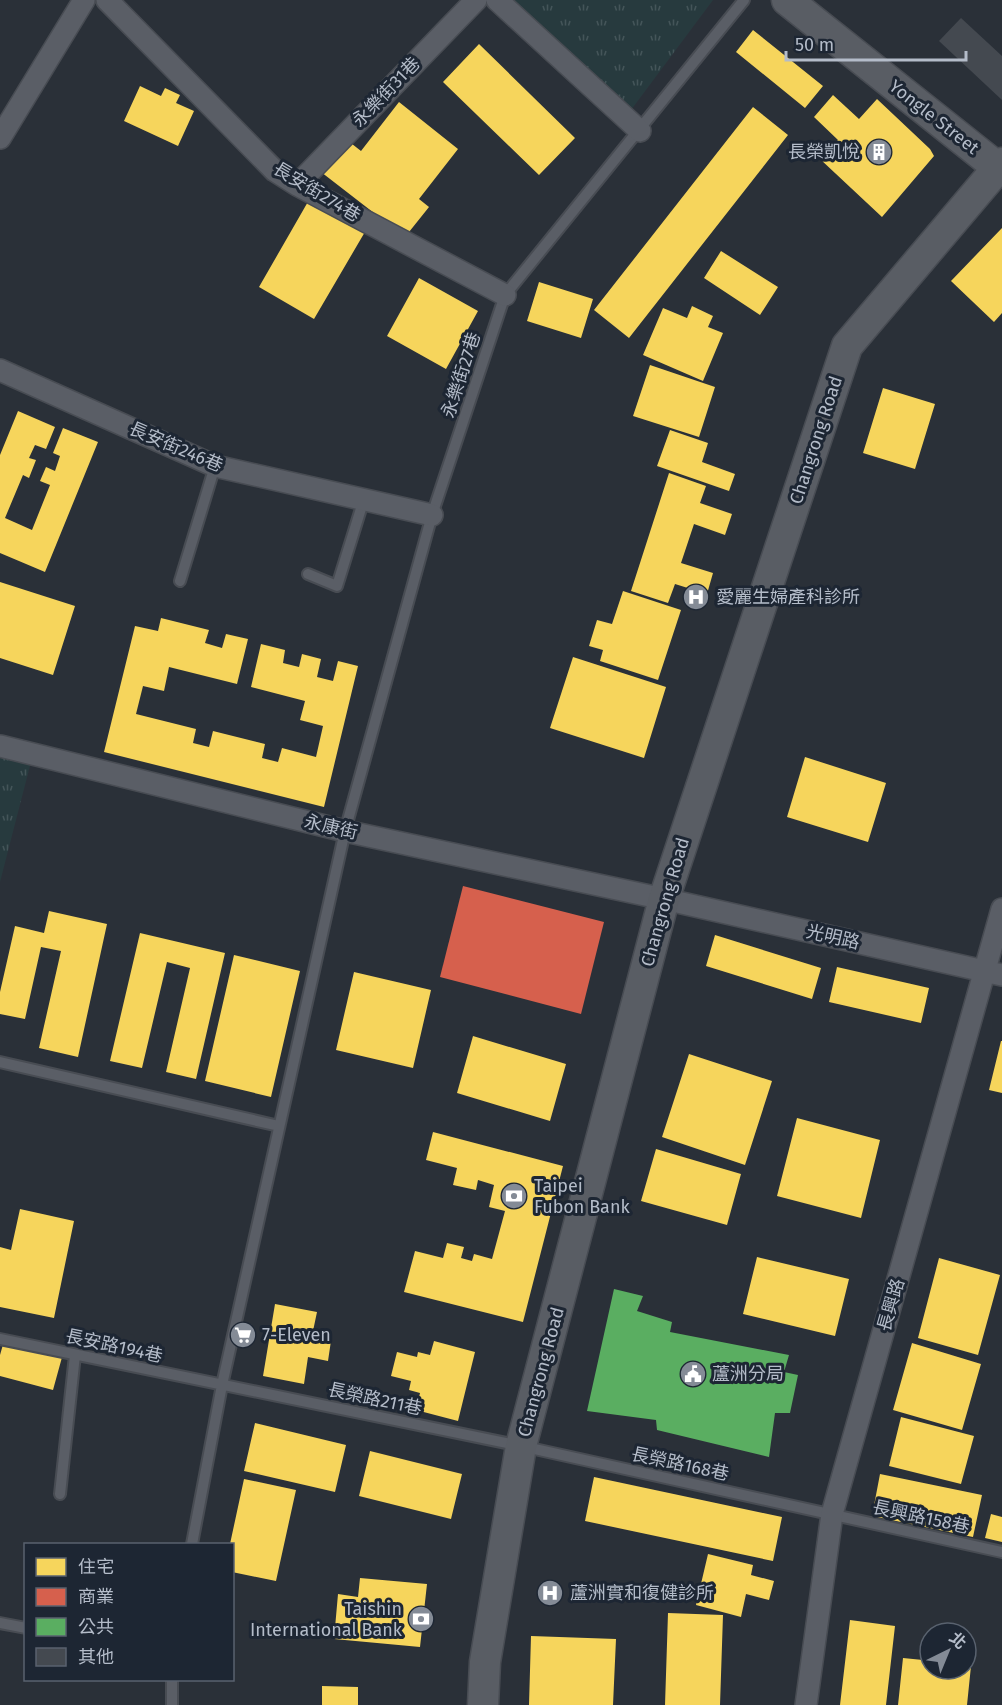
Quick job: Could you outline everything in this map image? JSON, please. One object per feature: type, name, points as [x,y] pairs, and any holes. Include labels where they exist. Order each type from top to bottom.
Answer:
[{"type":"street","points":[[0,138],[84,0]]},
{"type":"street","name":"長安街274巷","points":[[107,0],[275,171],[297,185],[505,295]]},
{"type":"street","name":"永樂街31巷","points":[[297,185],[476,0]]},
{"type":"street","points":[[497,0],[640,131]]},
{"type":"street","name":"Yongle Street","points":[[787,0],[1001,167]]},
{"type":"street","name":"Changrong Road","points":[[483,1705],[485,1662],[521,1446],[664,898],[847,346],[1001,167]]},
{"type":"street","name":"長安街246巷","points":[[0,370],[215,466],[432,515]]},
{"type":"street","name":"永康街","points":[[0,746],[345,831],[664,898]]},
{"type":"street","name":"光明路","points":[[664,898],[993,973]]},
{"type":"street","name":"長興路","points":[[806,1705],[832,1514],[993,973],[1002,909]]},
{"type":"lane","name":"永樂街27巷","points":[[192,1543],[222,1385],[345,831],[432,515],[505,295],[744,0]]},
{"type":"lane","points":[[180,580],[215,466]]},
{"type":"lane","points":[[308,574],[338,586],[364,499]]},
{"type":"lane","points":[[0,1062],[279,1126]]},
{"type":"lane","name":"長安路194巷","points":[[0,1340],[222,1385]]},
{"type":"lane","points":[[60,1494],[75,1355]]},
{"type":"lane","name":"長榮路211巷","points":[[222,1385],[521,1446]]},
{"type":"lane","name":"長榮路168巷","points":[[521,1446],[832,1514]]},
{"type":"lane","name":"長興路158巷","points":[[832,1514],[1002,1552]]},
{"type":"lane","points":[[0,1623],[24,1628]]},
{"type":"lane","points":[[172,1681],[172,1705]]},
{"type":"green space","points":[[510,0],[713,0],[631,110]]},
{"type":"green space","points":[[0,746],[33,754],[0,882]]},
{"type":"building: 住宅","points":[[753,30],[823,86],[805,108],[736,52]]},
{"type":"building: 住宅","points":[[479,44],[575,138],[539,175],[443,82]]},
{"type":"building: 住宅","points":[[140,86],[161,96],[165,88],[180,95],[176,103],[194,111],[178,146],[124,121]]},
{"type":"building: 住宅","name":"長榮凱悅","points":[[833,95],[859,119],[877,99],[930,149],[934,156],[882,217],[820,159],[838,140],[814,117]]},
{"type":"building: 住宅","points":[[399,102],[458,149],[419,199],[429,207],[405,237],[321,172],[347,140],[361,151]]},
{"type":"building: 住宅","points":[[753,107],[788,135],[629,338],[594,310]]},
{"type":"building: 住宅","points":[[313,193],[369,225],[314,319],[259,287]]},
{"type":"building: 住宅","points":[[1002,228],[1002,313],[994,322],[951,281]]},
{"type":"building: 住宅","points":[[721,251],[778,287],[760,315],[704,278]]},
{"type":"building: 住宅","points":[[419,278],[478,311],[446,369],[387,336]]},
{"type":"building: 住宅","points":[[539,282],[593,299],[581,338],[527,321]]},
{"type":"building: 住宅","points":[[692,306],[713,316],[708,327],[723,333],[703,381],[643,355],[663,308],[687,318]]},
{"type":"building: 住宅","points":[[650,365],[715,387],[699,437],[633,416]]},
{"type":"building: 住宅","points":[[883,388],[935,404],[915,469],[863,453]]},
{"type":"building: 住宅","points":[[18,411],[55,427],[46,449],[35,445],[29,458],[36,460],[29,478],[23,475],[5,518],[32,530],[50,485],[40,481],[46,467],[55,471],[60,456],[53,453],[63,428],[98,442],[45,572],[0,553],[0,455]]},
{"type":"building: 住宅","points":[[670,430],[708,443],[702,462],[735,474],[729,491],[657,466]]},
{"type":"building: 住宅","points":[[669,473],[706,486],[700,503],[732,514],[725,535],[694,524],[681,563],[713,573],[707,594],[675,584],[668,603],[631,591]]},
{"type":"building: 住宅","points":[[0,582],[75,606],[53,675],[0,658]]},
{"type":"building: 住宅","points":[[623,591],[681,610],[658,680],[600,661],[603,650],[589,646],[597,620],[612,624]]},
{"type":"building: 住宅","points":[[161,618],[209,630],[205,643],[222,648],[226,634],[248,639],[237,684],[169,667],[164,691],[143,686],[136,714],[196,729],[193,743],[209,747],[213,731],[265,744],[262,758],[278,762],[282,748],[316,757],[323,726],[300,720],[305,701],[251,687],[261,644],[285,650],[283,663],[299,667],[302,654],[321,659],[317,677],[333,681],[338,661],[358,666],[324,807],[104,752],[135,626],[158,631]]},
{"type":"building: 住宅","points":[[573,657],[666,687],[644,758],[550,728]]},
{"type":"building: 住宅","points":[[805,757],[886,783],[868,842],[787,817]]},
{"type":"building: 住宅","points":[[49,911],[107,924],[78,1057],[39,1048],[61,951],[41,947],[25,1019],[0,1014],[0,992],[15,926],[44,933]]},
{"type":"building: 住宅","points":[[140,933],[225,953],[196,1079],[166,1072],[190,968],[167,962],[142,1068],[110,1061]]},
{"type":"building: 住宅","points":[[715,935],[821,968],[812,999],[706,966]]},
{"type":"building: 住宅","points":[[234,955],[300,971],[271,1097],[205,1081]]},
{"type":"building: 住宅","points":[[837,967],[929,988],[921,1023],[829,1002]]},
{"type":"building: 住宅","points":[[354,972],[431,990],[413,1068],[336,1050]]},
{"type":"building: 住宅","points":[[473,1036],[566,1064],[550,1121],[457,1093]]},
{"type":"building: 住宅","points":[[1002,1041],[1002,1093],[989,1090]]},
{"type":"building: 住宅","points":[[689,1054],[772,1081],[745,1165],[662,1137]]},
{"type":"building: 住宅","points":[[797,1118],[880,1140],[861,1218],[777,1196]]},
{"type":"building: 住宅","points":[[433,1132],[563,1166],[523,1322],[404,1292],[415,1251],[443,1258],[447,1243],[464,1247],[461,1258],[472,1261],[474,1254],[492,1259],[505,1211],[489,1207],[494,1185],[478,1180],[476,1190],[453,1185],[457,1168],[426,1160]]},
{"type":"building: 住宅","points":[[656,1149],[741,1174],[727,1225],[641,1201]]},
{"type":"building: 住宅","points":[[20,1209],[74,1221],[54,1318],[0,1307],[0,1247],[11,1250]]},
{"type":"building: 住宅","points":[[757,1257],[849,1279],[835,1336],[743,1314]]},
{"type":"building: 住宅","points":[[939,1258],[1000,1275],[978,1355],[918,1338]]},
{"type":"building: 住宅","points":[[275,1304],[317,1312],[313,1331],[332,1334],[328,1361],[308,1357],[304,1384],[263,1376]]},
{"type":"building: 住宅","points":[[6,1334],[64,1350],[53,1390],[0,1376],[0,1355]]},
{"type":"building: 住宅","points":[[434,1341],[475,1352],[458,1421],[416,1410],[420,1393],[409,1390],[411,1381],[391,1376],[397,1352],[417,1357],[418,1352],[430,1355]]},
{"type":"building: 住宅","points":[[912,1343],[981,1364],[962,1430],[893,1410]]},
{"type":"building: 住宅","points":[[901,1417],[974,1436],[961,1484],[889,1466]]},
{"type":"building: 住宅","points":[[255,1423],[346,1445],[335,1492],[244,1471]]},
{"type":"building: 住宅","points":[[370,1451],[462,1474],[451,1519],[359,1496]]},
{"type":"building: 住宅","points":[[880,1474],[982,1495],[973,1537],[872,1516]]},
{"type":"building: 住宅","points":[[594,1477],[782,1517],[773,1561],[585,1521]]},
{"type":"building: 住宅","points":[[244,1479],[296,1490],[276,1581],[234,1572],[234,1543],[230,1543]]},
{"type":"building: 住宅","points":[[991,1514],[1002,1517],[1002,1542],[985,1538]]},
{"type":"building: 住宅","points":[[708,1554],[753,1565],[751,1575],[774,1581],[769,1600],[746,1594],[741,1617],[696,1605]]},
{"type":"building: 住宅","points":[[360,1578],[427,1584],[420,1647],[334,1639],[338,1594],[358,1597]]},
{"type":"building: 住宅","points":[[668,1613],[723,1615],[720,1705],[665,1705]]},
{"type":"building: 住宅","points":[[850,1620],[895,1626],[886,1705],[840,1705]]},
{"type":"building: 住宅","points":[[531,1636],[616,1639],[613,1705],[529,1705]]},
{"type":"building: 住宅","points":[[903,1658],[918,1660],[918,1681],[969,1681],[967,1705],[898,1705]]},
{"type":"building: 住宅","points":[[322,1686],[358,1687],[358,1705],[322,1705]]},
{"type":"building: 商業","points":[[463,886],[604,922],[581,1014],[440,977]]},
{"type":"building: 公共","name":"蘆洲分局","points":[[614,1289],[643,1296],[637,1311],[672,1322],[670,1332],[789,1355],[784,1372],[798,1375],[790,1413],[775,1413],[769,1457],[657,1430],[656,1420],[587,1411]]},
{"type":"building: 其他","points":[[961,18],[1002,56],[1002,100],[939,41]]},
{"type":"place","name":"長榮凱悅","points":[[879,152]]},
{"type":"place","name":"愛麗生婦產科診所","points":[[696,597]]},
{"type":"place","name":"Taipei Fubon Bank","points":[[514,1196]]},
{"type":"place","name":"7-Eleven","points":[[243,1335]]},
{"type":"place","name":"蘆洲分局","points":[[693,1374]]},
{"type":"place","name":"蘆洲實和復健診所","points":[[550,1593]]},
{"type":"place","name":"Taishin International Bank","points":[[421,1619]]}]
